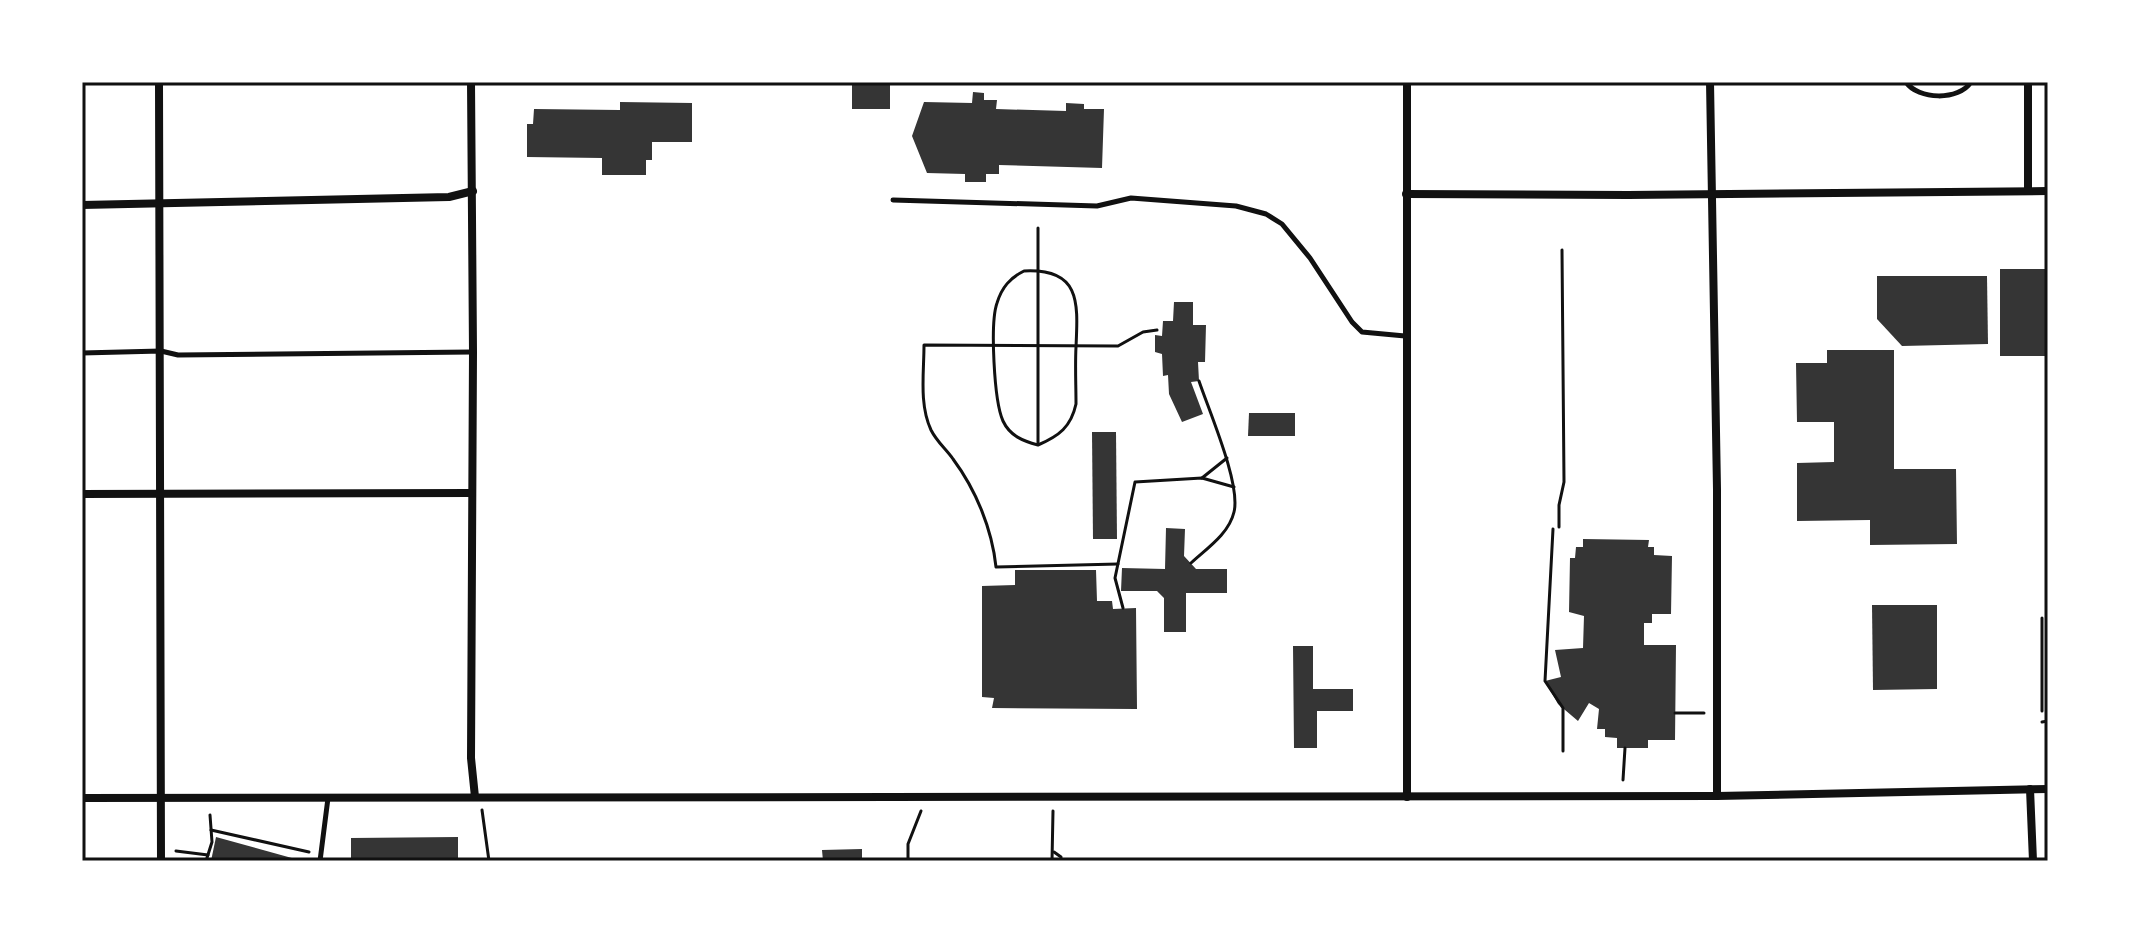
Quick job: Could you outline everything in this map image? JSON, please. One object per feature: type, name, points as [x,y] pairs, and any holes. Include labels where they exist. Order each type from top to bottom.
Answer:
[{"type":"street","points":[[159,82],[161,861]]},
{"type":"street","points":[[471,82],[471,758],[475,797]]},
{"type":"street","points":[[1407,82],[1407,797]]},
{"type":"street","points":[[1710,82],[1717,489],[1717,796]]},
{"type":"street","points":[[2028,82],[2028,191]]},
{"type":"street","points":[[82,205],[449,197],[473,191]]},
{"type":"street","points":[[1406,194],[2048,191]]},
{"type":"street","points":[[82,494],[472,493]]},
{"type":"street","points":[[2030,789],[2033,861]]},
{"type":"street","points":[[82,798],[1717,796],[2048,789]]},
{"type":"lane","points":[[1906,82],[1919,92],[1932,95],[1951,95],[1967,88],[1971,82]]},
{"type":"lane","points":[[893,200],[1097,206],[1131,198],[1236,206],[1266,214],[1282,224],[1362,332],[1405,336]]},
{"type":"lane","points":[[82,353],[473,352]]},
{"type":"lane","points":[[320,858],[328,797]]},
{"type":"path","points":[[1038,228],[1038,445]]},
{"type":"path","points":[[1559,527],[1559,505],[1564,482],[1562,250]]},
{"type":"path","points":[[1024,271],[1040,271],[1062,277],[1073,291],[1078,310],[1076,404],[1066,429],[1038,445],[1018,439],[1003,422],[996,391],[994,346],[995,306],[1010,278],[1024,271]]},
{"type":"path","points":[[1118,564],[996,567],[993,541],[983,514],[953,459],[932,431],[924,408],[924,345],[1118,346],[1143,332],[1157,330]]},
{"type":"path","points":[[1191,563],[1222,535],[1234,512],[1234,487],[1227,458],[1199,381]]},
{"type":"path","points":[[1202,478],[1227,458]]},
{"type":"path","points":[[1123,608],[1115,578],[1135,482],[1202,478],[1234,487]]},
{"type":"path","points":[[1553,529],[1545,681],[1563,708],[1563,751]]},
{"type":"path","points":[[2042,618],[2042,711]]},
{"type":"path","points":[[1675,713],[1707,713]]},
{"type":"path","points":[[1623,780],[1625,748]]},
{"type":"path","points":[[475,797],[484,814],[489,861]]},
{"type":"path","points":[[908,861],[908,844],[921,811]]},
{"type":"path","points":[[1052,861],[1053,811]]},
{"type":"path","points":[[206,861],[210,815]]},
{"type":"path","points":[[211,830],[320,858]]},
{"type":"path","points":[[175,851],[208,855]]},
{"type":"path","points":[[1054,852],[1061,857],[1061,861]]},
{"type":"building","points":[[852,82],[890,82],[890,109],[852,109]]},
{"type":"building","points":[[973,92],[984,93],[984,100],[997,100],[996,109],[1066,111],[1066,103],[1084,104],[1084,109],[1104,109],[1102,168],[999,165],[999,174],[986,174],[986,182],[965,182],[965,174],[927,173],[912,136],[924,102],[972,103]]},
{"type":"building","points":[[620,102],[692,103],[692,142],[652,142],[652,160],[646,160],[646,175],[602,175],[602,158],[527,157],[527,124],[533,124],[534,109],[620,110]]},
{"type":"building","points":[[2000,269],[2048,269],[2048,356],[2000,356]]},
{"type":"building","points":[[1877,276],[1987,276],[1988,344],[1902,346],[1877,319]]},
{"type":"building","points":[[1174,302],[1193,302],[1193,325],[1206,325],[1205,362],[1198,362],[1199,381],[1191,382],[1203,414],[1182,422],[1169,394],[1168,375],[1163,376],[1162,354],[1155,352],[1155,335],[1162,336],[1163,321],[1173,321]]},
{"type":"building","points":[[1827,350],[1894,350],[1894,469],[1956,469],[1957,544],[1870,545],[1870,520],[1797,521],[1797,463],[1834,462],[1834,422],[1797,422],[1796,363],[1827,363]]},
{"type":"building","points":[[1249,413],[1295,413],[1295,436],[1248,436]]},
{"type":"building","points":[[1092,432],[1116,432],[1117,539],[1093,539]]},
{"type":"building","points":[[1166,528],[1185,529],[1184,556],[1196,569],[1227,569],[1227,593],[1186,593],[1186,632],[1164,632],[1164,598],[1157,591],[1121,591],[1122,568],[1165,569]]},
{"type":"building","points":[[1583,539],[1649,540],[1648,547],[1654,547],[1654,555],[1672,556],[1671,614],[1652,614],[1652,623],[1644,623],[1644,645],[1676,645],[1675,740],[1648,740],[1648,748],[1617,748],[1617,738],[1605,737],[1605,729],[1597,729],[1599,709],[1589,703],[1578,721],[1558,704],[1545,681],[1561,677],[1555,650],[1583,648],[1584,616],[1569,612],[1570,558],[1575,558],[1576,547],[1583,547]]},
{"type":"building","points":[[1015,570],[1096,570],[1097,601],[1112,601],[1113,609],[1136,608],[1137,709],[992,708],[994,698],[982,697],[982,586],[1015,585]]},
{"type":"building","points":[[1872,605],[1937,605],[1937,689],[1873,690]]},
{"type":"building","points":[[1293,646],[1313,646],[1313,689],[1353,689],[1353,711],[1317,711],[1317,748],[1294,748]]},
{"type":"building","points":[[216,837],[299,860],[299,861],[211,861]]},
{"type":"building","points":[[458,837],[458,861],[351,861],[351,838]]},
{"type":"building","points":[[862,849],[862,861],[823,861],[822,850]]}]
